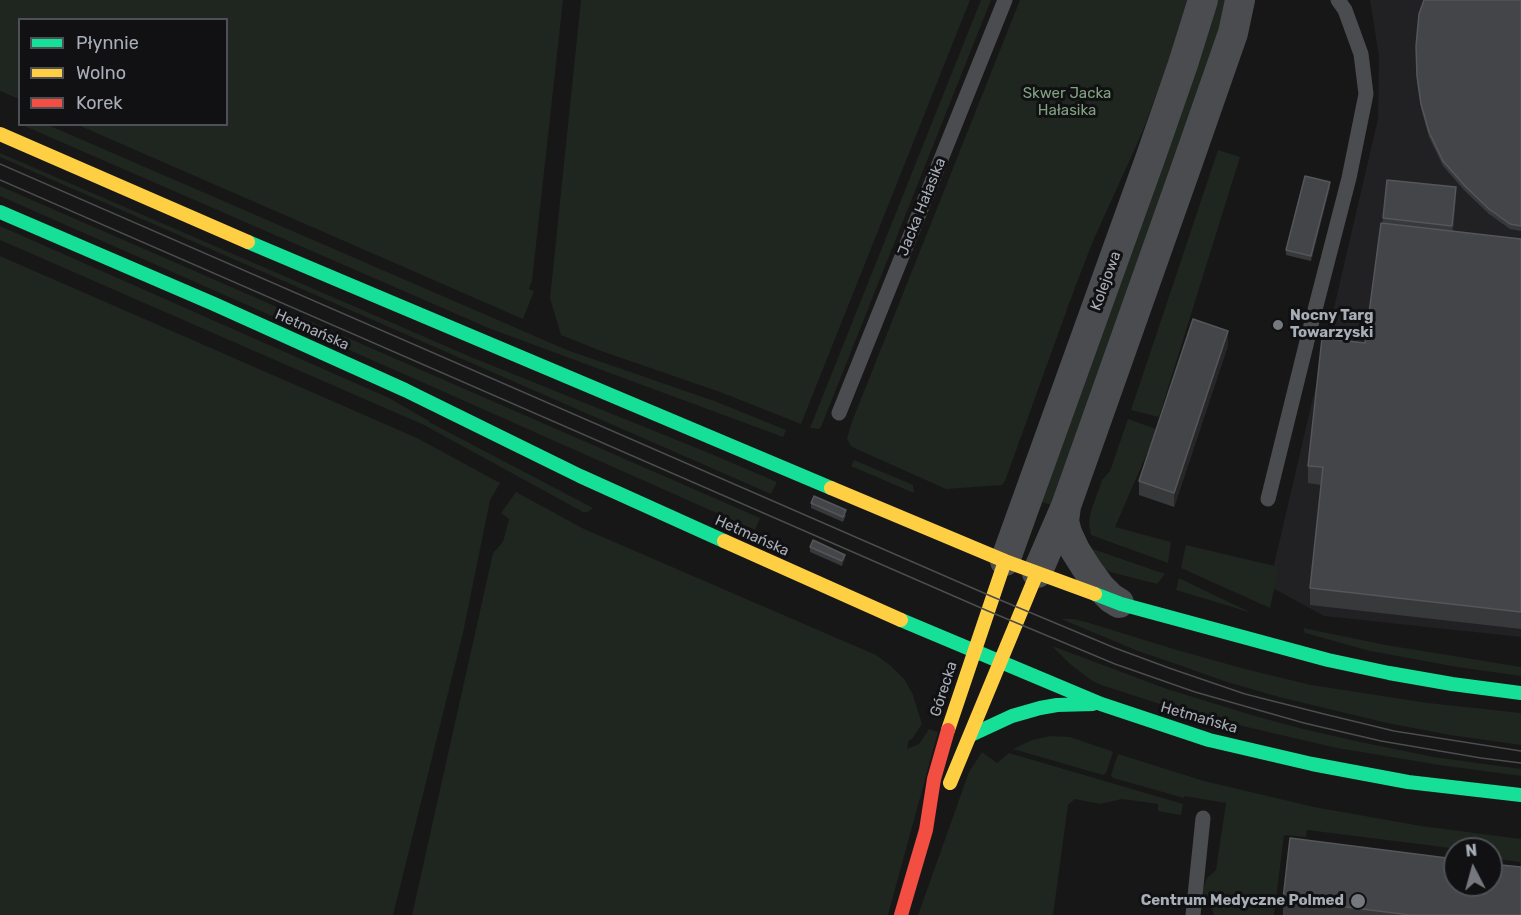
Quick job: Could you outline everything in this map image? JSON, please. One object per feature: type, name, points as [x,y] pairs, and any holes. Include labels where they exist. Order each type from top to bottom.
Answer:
[{"type":"main road","points":[[0,134],[307,268],[1005,561],[1121,604],[1338,662],[1452,684],[1521,693]]},
{"type":"main road","name":"Hetmańska","points":[[0,212],[214,304],[405,390],[580,477],[658,512],[883,612],[1101,704],[1209,740],[1312,764],[1408,782],[1521,795]]},
{"type":"main road","name":"Górecka","points":[[902,915],[926,830],[934,779],[949,726],[1005,561]]},
{"type":"main road","name":"Górecka","points":[[926,830],[952,780],[1037,573]]},
{"type":"main road","points":[[971,735],[1012,716],[1040,708],[1070,704],[1101,704]]},
{"type":"street","name":"Kolejowa","points":[[1005,561],[1184,64],[1203,0]]},
{"type":"street","points":[[1037,573],[1066,506],[1226,55],[1236,24],[1239,0]]},
{"type":"street","points":[[1066,506],[1064,521],[1075,550],[1100,587],[1121,604]]},
{"type":"lane","name":"Jacka Hałasika","points":[[839,413],[1005,0]]},
{"type":"lane","points":[[1268,499],[1350,178],[1366,94],[1361,54],[1345,10],[1338,0]]},
{"type":"lane","points":[[1193,915],[1203,818]]},
{"type":"shaded area","points":[[1370,0],[1521,0],[1521,637],[1324,616],[1269,586],[1378,119],[1379,56]]},
{"type":"green space","points":[[0,0],[563,0],[532,281],[529,289],[534,291],[523,319],[80,126],[228,126],[228,18],[18,18],[18,99],[0,91]]},
{"type":"green space","points":[[581,0],[970,0],[801,424],[720,392],[561,335],[550,298]]},
{"type":"green space","points":[[981,0],[991,0],[821,427],[819,429],[810,428]]},
{"type":"green space","name":"Skwer Jacka Hałasika","points":[[1020,0],[1189,0],[1142,133],[1093,241],[1074,290],[1005,481],[1002,485],[946,489],[852,447],[847,438]]},
{"type":"green space","points":[[1216,0],[1225,0],[1220,27],[1052,505],[1042,502]]},
{"type":"green space","points":[[24,126],[50,126],[567,350],[717,402],[786,430],[783,437],[491,329]]},
{"type":"green space","points":[[1218,150],[1240,157],[1159,417],[1131,410]]},
{"type":"green space","points":[[0,153],[471,357],[777,482],[771,494],[0,157]]},
{"type":"green space","points":[[0,186],[760,518],[755,530],[0,196]]},
{"type":"green space","points":[[0,226],[389,398],[430,423],[593,508],[588,512],[583,512],[424,425],[0,240]]},
{"type":"green space","points":[[0,256],[417,438],[500,483],[490,500],[463,633],[393,915],[0,915]]},
{"type":"green space","points":[[1128,419],[1156,429],[1115,527],[1171,542],[1168,563],[1091,535],[1089,523],[1091,511],[1102,480],[1110,471]]},
{"type":"green space","points":[[854,460],[913,485],[914,493],[851,466]]},
{"type":"green space","points":[[516,492],[584,529],[876,655],[905,680],[913,695],[922,724],[909,740],[907,749],[919,744],[929,729],[938,732],[888,915],[412,915],[493,553],[503,542],[509,519],[501,513]]},
{"type":"green space","points":[[1186,545],[1279,567],[1270,608],[1181,568]]},
{"type":"green space","points":[[1084,546],[1165,574],[1157,584],[1110,572],[1102,567]]},
{"type":"green space","points":[[1179,578],[1218,597],[1252,613],[1176,590]]},
{"type":"green space","points":[[1061,619],[1086,622],[1177,650],[1311,685],[1428,703],[1521,713],[1521,745],[1387,723],[1279,697],[1227,682],[1138,651]]},
{"type":"green space","points":[[1303,628],[1386,645],[1521,667],[1521,676],[1370,651],[1305,633]]},
{"type":"green space","points":[[1052,646],[1167,689],[1255,716],[1303,729],[1434,757],[1521,769],[1521,776],[1337,748],[1163,705],[1091,680]]},
{"type":"green space","points":[[1050,736],[1070,737],[1113,752],[1106,773],[1103,775],[1013,749],[1032,740]]},
{"type":"green space","points":[[982,752],[997,763],[1009,753],[1183,804],[1181,815],[1158,811],[1158,804],[1122,799],[1100,804],[1075,799],[1068,805],[1053,915],[918,915],[969,772]]},
{"type":"green space","points":[[1118,754],[1204,781],[1314,807],[1421,826],[1521,839],[1521,866],[1520,862],[1503,860],[1503,837],[1443,837],[1443,847],[1307,830],[1306,837],[1284,835],[1274,915],[1214,915],[1211,905],[1202,904],[1203,889],[1207,878],[1216,870],[1226,803],[1184,796],[1184,798],[1113,778],[1111,775]]},
{"type":"building","points":[[1424,0],[1521,0],[1521,226],[1510,224],[1489,209],[1465,186],[1443,161],[1429,132],[1421,104],[1417,76],[1416,46],[1419,14]]},
{"type":"building","points":[[1305,176],[1330,182],[1311,256],[1286,250]]},
{"type":"building","points":[[1387,180],[1456,187],[1452,226],[1383,218]]},
{"type":"building","points":[[1381,223],[1521,239],[1521,612],[1310,588],[1323,467],[1308,466],[1322,338],[1365,343]]},
{"type":"building","points":[[1193,319],[1228,331],[1174,493],[1139,481]]},
{"type":"building","points":[[814,496],[846,510],[843,517],[811,503]]},
{"type":"building","points":[[813,540],[845,555],[842,561],[810,547]]},
{"type":"building","points":[[1290,838],[1443,857],[1443,897],[1503,897],[1503,865],[1521,867],[1521,915],[1410,915],[1283,899]]},
{"type":"tram line","points":[[0,164],[1115,648],[1245,694],[1394,731],[1521,751]]},
{"type":"tram line","points":[[0,180],[988,611],[1115,664],[1195,692],[1304,723],[1381,741],[1521,763]]},
{"type":"traffic: fast","points":[[0,212],[214,304],[405,390],[580,476],[724,541]]},
{"type":"traffic: fast","points":[[248,242],[831,488]]},
{"type":"traffic: fast","points":[[1095,594],[1121,604],[1328,660],[1452,684],[1521,693]]},
{"type":"traffic: fast","points":[[901,620],[1101,704],[1209,740],[1312,764],[1408,782],[1521,795]]},
{"type":"traffic: fast","points":[[971,735],[1012,716],[1040,708],[1093,704]]},
{"type":"traffic: slow","points":[[0,134],[248,242]]},
{"type":"traffic: slow","points":[[831,488],[1005,561],[1095,594]]},
{"type":"traffic: slow","points":[[724,541],[901,620]]},
{"type":"traffic: slow","points":[[948,730],[1005,561]]},
{"type":"traffic: slow","points":[[950,783],[1037,573]]},
{"type":"traffic: jam","points":[[901,915],[926,830],[934,779],[948,730]]},
{"type":"place","name":"Nocny Targ Towarzyski","points":[[1278,325]]},
{"type":"place","name":"Centrum Medyczne Polmed","points":[[1358,901]]}]
